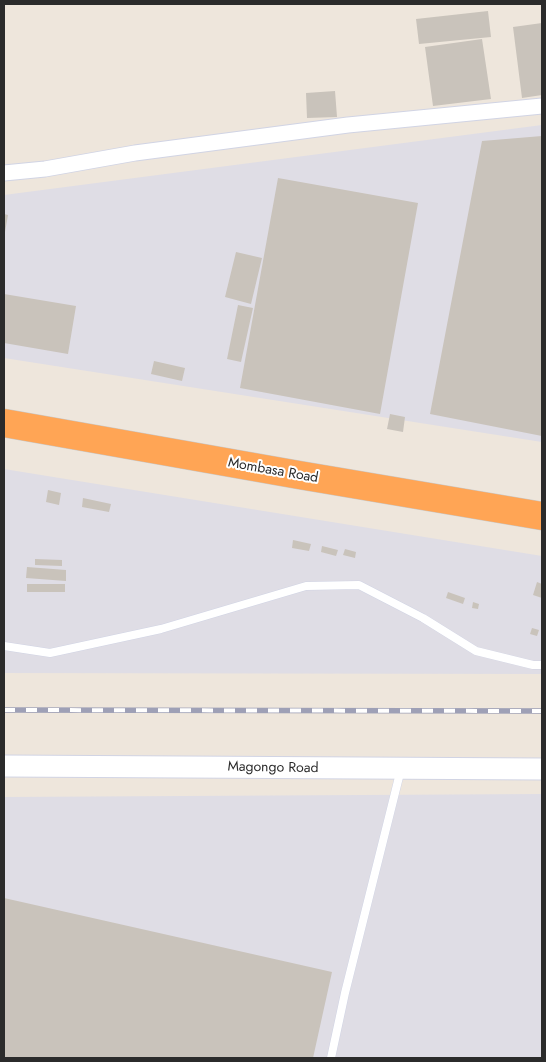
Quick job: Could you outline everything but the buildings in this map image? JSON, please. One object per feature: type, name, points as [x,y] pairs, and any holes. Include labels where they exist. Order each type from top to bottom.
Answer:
[{"type":"highway","name":"Mombasa Road","points":[[4,423],[542,516]]},
{"type":"street","points":[[4,173],[45,169],[135,153],[348,125],[542,106]]},
{"type":"street","name":"Magongo Road","points":[[4,766],[542,769]]},
{"type":"lane","points":[[4,646],[50,653],[161,629],[306,586],[359,586],[423,618],[476,651],[542,665]]},
{"type":"lane","points":[[331,1058],[344,993],[401,769]]},
{"type":"shaded area","points":[[542,125],[542,442],[4,358],[4,195]]},
{"type":"shaded area","points":[[4,469],[542,556],[542,674],[4,673]]},
{"type":"shaded area","points":[[542,794],[542,1058],[4,1058],[4,797]]},
{"type":"railway","points":[[4,710],[542,711]]}]
